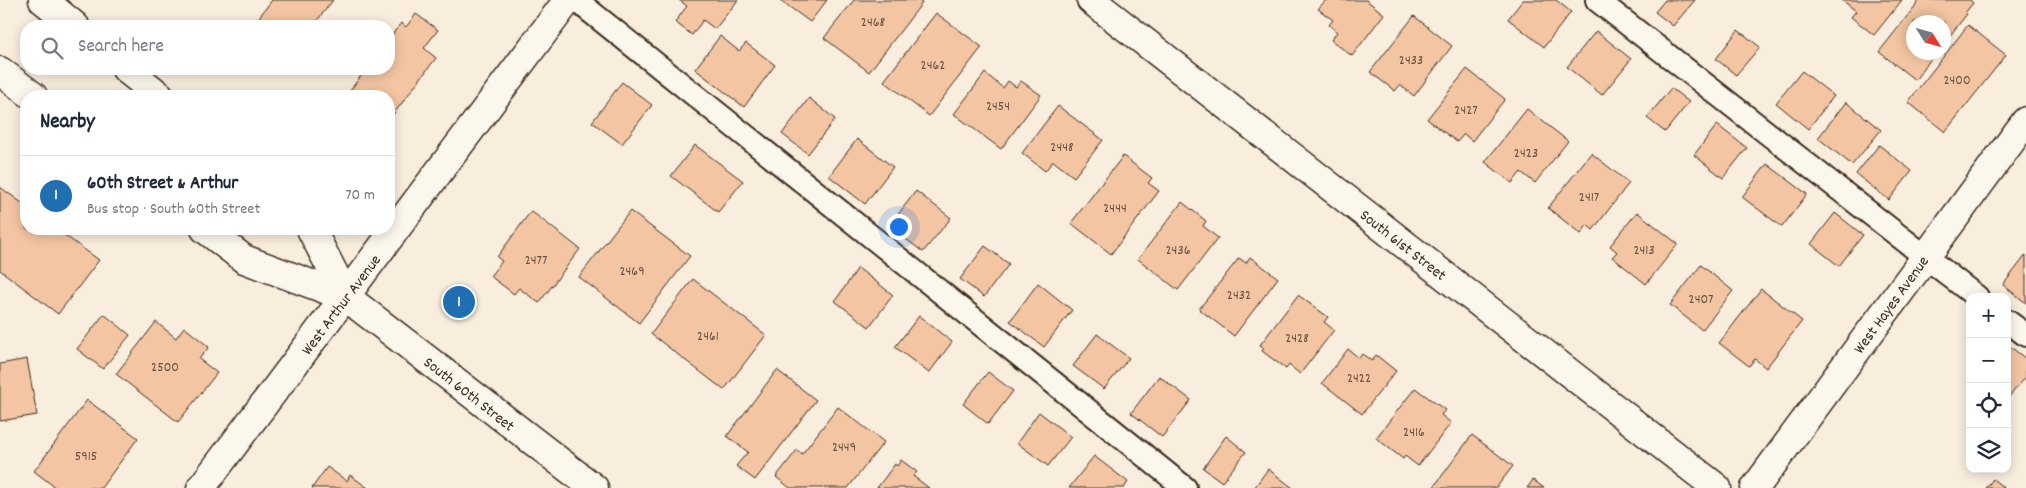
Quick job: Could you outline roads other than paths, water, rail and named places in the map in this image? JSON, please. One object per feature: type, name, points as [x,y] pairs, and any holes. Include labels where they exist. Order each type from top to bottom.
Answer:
[{"type":"street","points":[[43,0],[68,20]]},
{"type":"street","name":"West Arthur Avenue","points":[[395,231],[568,0]]},
{"type":"street","name":"South 61st Street","points":[[1091,0],[1716,488]]},
{"type":"street","points":[[0,70],[25,90]]},
{"type":"street","points":[[134,75],[152,90]]},
{"type":"street","name":"West Hayes Avenue","points":[[1755,488],[2026,121]]},
{"type":"street","name":"South 60th Street","points":[[213,235],[244,259],[346,297],[594,488]]},
{"type":"street","name":"South 60th Street","points":[[314,235],[346,297]]},
{"type":"street","name":"West Arthur Avenue","points":[[201,488],[392,235]]},
{"type":"lane","points":[[576,0],[1185,488]]},
{"type":"lane","points":[[1597,0],[1972,293]]},
{"type":"lane","points":[[2011,324],[2026,335]]},
{"type":"place","name":"60th Street & Arthur","points":[[459,302]]}]
